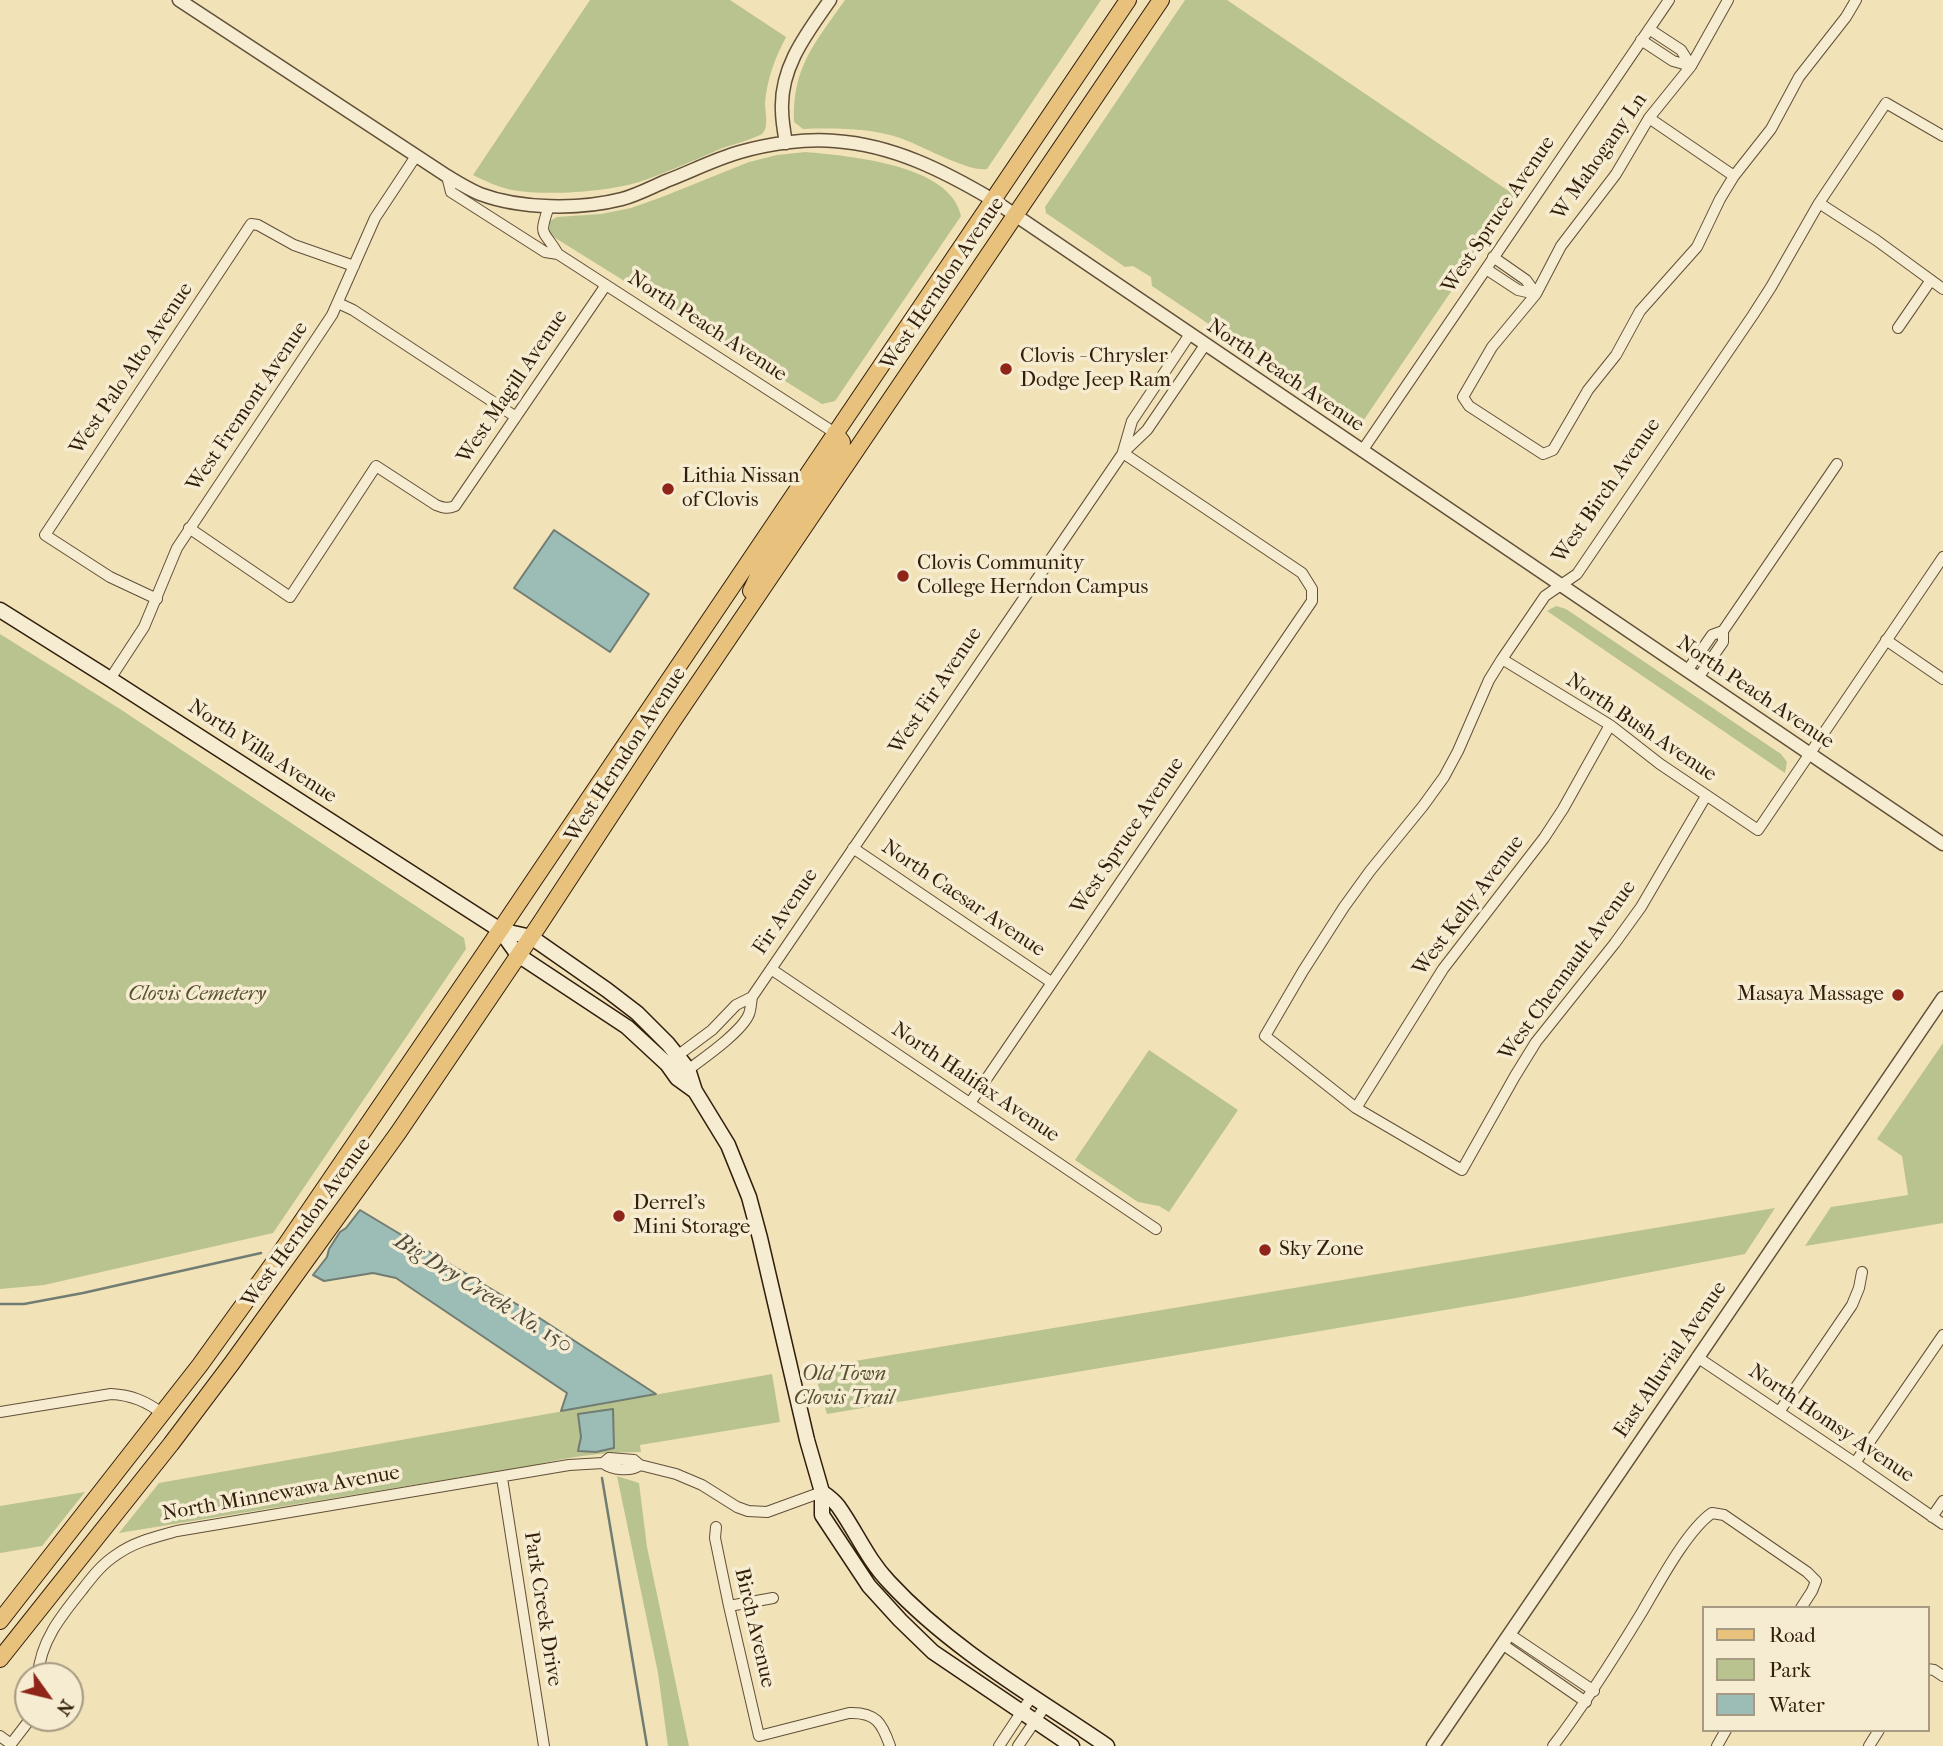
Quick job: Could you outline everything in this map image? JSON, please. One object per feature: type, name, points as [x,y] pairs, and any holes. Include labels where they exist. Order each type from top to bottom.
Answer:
[{"type":"main road","name":"West Herndon Avenue","points":[[0,1621],[163,1414],[272,1265],[1128,0]]},
{"type":"main road","name":"West Herndon Avenue","points":[[0,1659],[232,1363],[398,1133],[1161,0]]},
{"type":"main road","points":[[727,641],[761,570],[841,451],[842,442],[835,433]]},
{"type":"main road","name":"North Villa Avenue","points":[[0,610],[500,930],[531,937],[636,1013],[705,1105],[728,1145],[749,1197],[822,1492]]},
{"type":"main road","name":"North Villa Avenue","points":[[500,930],[518,955],[672,1060]]},
{"type":"main road","points":[[822,1492],[837,1505],[861,1546],[886,1580],[916,1609],[947,1636],[1107,1746]]},
{"type":"main road","points":[[822,1492],[822,1515],[869,1586],[900,1620],[933,1652],[1072,1746]]},
{"type":"street","name":"North Peach Avenue","points":[[179,0],[447,176],[479,193],[512,202],[584,205],[622,199],[739,152],[786,143],[832,140],[880,149],[939,169],[993,200],[1943,844]]},
{"type":"street","points":[[786,143],[782,110],[786,76],[799,45],[830,0]]},
{"type":"street","name":"West Spruce Avenue","points":[[1362,451],[1669,0]]},
{"type":"street","name":"W Mahogany Ln","points":[[1728,0],[1691,66],[1649,118],[1616,174],[1562,246],[1536,294],[1492,347],[1463,397],[1469,405],[1543,454],[1553,450],[1588,390],[1616,355],[1640,311],[1697,247],[1734,176]]},
{"type":"street","points":[[1649,118],[1734,176],[1771,129],[1799,78],[1856,0]]},
{"type":"street","points":[[1649,29],[1681,50],[1691,66]]},
{"type":"street","points":[[1642,40],[1673,61],[1691,66]]},
{"type":"street","name":"West Birch Avenue","points":[[1356,1108],[1265,1036],[1303,971],[1370,871],[1444,777],[1489,680],[1502,659],[1545,596],[1577,574],[1745,326],[1819,203],[1886,103],[1943,136]]},
{"type":"street","name":"West Fremont Avenue","points":[[110,679],[144,627],[177,548],[318,337],[338,303],[375,219],[416,156]]},
{"type":"street","name":"North Peach Avenue","points":[[447,176],[451,192],[545,252],[558,254]]},
{"type":"street","points":[[1819,203],[1943,289]]},
{"type":"street","name":"North Peach Avenue","points":[[549,205],[542,233],[558,254],[835,433]]},
{"type":"street","name":"West Palo Alto Avenue","points":[[157,599],[110,577],[45,535],[251,224],[258,225],[294,245],[354,266]]},
{"type":"street","points":[[1493,257],[1526,280],[1536,294]]},
{"type":"street","points":[[1486,269],[1518,290],[1536,294]]},
{"type":"street","points":[[1898,328],[1931,280]]},
{"type":"street","name":"West Magill Avenue","points":[[189,528],[290,597],[376,466],[436,505],[450,509],[459,503],[606,285]]},
{"type":"street","points":[[338,303],[353,310],[516,417]]},
{"type":"street","name":"West Fir Avenue","points":[[1123,453],[1132,421],[1190,334]]},
{"type":"street","name":"West Fir Avenue","points":[[853,848],[1123,453],[1147,430],[1205,345]]},
{"type":"street","name":"West Spruce Avenue","points":[[970,1103],[1311,604],[1312,589],[1302,573],[1123,453]]},
{"type":"street","points":[[1692,674],[1712,635],[1723,631],[1837,464]]},
{"type":"street","points":[[1809,754],[1943,557]]},
{"type":"street","points":[[1886,640],[1943,679]]},
{"type":"street","name":"North Bush Avenue","points":[[1502,659],[1610,725],[1660,764],[1758,830],[1809,754]]},
{"type":"street","name":"West Kelly Avenue","points":[[1356,1108],[1443,969],[1544,838],[1610,725]]},
{"type":"street","name":"West Chennault Avenue","points":[[1356,1108],[1462,1170],[1536,1042],[1641,907],[1706,796]]},
{"type":"street","name":"Fir Avenue","points":[[672,1060],[712,1030],[736,1005],[751,997],[853,848]]},
{"type":"street","name":"North Caesar Avenue","points":[[853,848],[1051,982]]},
{"type":"street","name":"North Halifax Avenue","points":[[771,969],[1156,1230]]},
{"type":"street","name":"Fir Avenue","points":[[683,1074],[738,1028],[749,1015],[751,997]]},
{"type":"street","name":"East Alluvial Avenue","points":[[1433,1746],[1943,998]]},
{"type":"street","points":[[1779,1412],[1852,1305],[1862,1272]]},
{"type":"street","points":[[1856,1463],[1943,1335]]},
{"type":"street","name":"North Homsy Avenue","points":[[1697,1357],[1943,1524]]},
{"type":"street","points":[[0,1412],[111,1394],[138,1399],[163,1414]]},
{"type":"street","name":"North Minnewawa Avenue","points":[[39,1662],[53,1627],[103,1565],[144,1540],[177,1531],[569,1465],[603,1463],[610,1458],[634,1460],[640,1465],[663,1469],[690,1479],[748,1511],[767,1512],[822,1492]]},
{"type":"street","name":"Park Creek Drive","points":[[502,1478],[544,1746]]},
{"type":"street","points":[[1932,1517],[1943,1501]]},
{"type":"street","points":[[1553,1746],[1594,1691],[1668,1569],[1702,1520],[1712,1513],[1724,1515],[1808,1572],[1816,1581],[1802,1606]]},
{"type":"street","name":"Birch Avenue","points":[[716,1527],[715,1538],[759,1736],[849,1713],[859,1713],[871,1716],[879,1722],[885,1730],[890,1746]]},
{"type":"street","points":[[729,1606],[773,1598]]},
{"type":"street","points":[[1505,1639],[1594,1691]]},
{"type":"street","points":[[1505,1639],[1586,1702]]},
{"type":"street","points":[[999,1746],[1032,1696]]},
{"type":"street","points":[[1018,1746],[1046,1705]]},
{"type":"street","points":[[0,1736],[10,1745]]},
{"type":"green space","points":[[590,0],[730,0],[786,37],[768,86],[763,133],[649,178],[594,191],[526,192],[502,187],[473,175]]},
{"type":"green space","points":[[845,0],[1101,0],[987,169],[978,169],[888,135],[852,129],[803,129],[794,122],[797,86],[807,56]]},
{"type":"green space","points":[[1185,0],[1227,0],[1516,196],[1363,421],[1355,423],[1270,365],[1268,357],[1251,345],[1243,347],[1152,286],[1151,277],[1133,266],[1125,267],[1046,213],[1045,207]]},
{"type":"green space","points":[[806,152],[871,160],[919,174],[953,198],[961,216],[835,401],[822,404],[549,232],[550,221],[557,217],[601,214],[631,208],[749,162]]},
{"type":"green space","points":[[1556,606],[1566,609],[1781,754],[1787,762],[1785,773],[1547,611]]},
{"type":"green space","name":"Clovis Cemetery","points":[[0,634],[120,709],[464,938],[466,949],[273,1233],[44,1285],[0,1289]]},
{"type":"green space","points":[[1943,1043],[1943,1223],[1805,1246],[1831,1207],[1908,1195],[1902,1156],[1877,1139]]},
{"type":"green space","points":[[1149,1050],[1238,1110],[1169,1212],[1159,1206],[1138,1202],[1075,1160]]},
{"type":"green space","name":"Old Town Clovis Trail","points":[[1775,1208],[1745,1254],[1516,1298],[827,1414],[813,1368]]},
{"type":"green space","name":"Old Town Clovis Trail","points":[[772,1374],[780,1422],[640,1445],[641,1452],[575,1457],[119,1533],[159,1483]]},
{"type":"green space","points":[[617,1476],[639,1483],[647,1547],[689,1746],[668,1746],[658,1673]]},
{"type":"green space","points":[[85,1492],[42,1546],[0,1553],[0,1506]]},
{"type":"water","points":[[554,530],[649,594],[610,652],[514,588]]},
{"type":"water","points":[[360,1210],[538,1317],[656,1394],[561,1411],[567,1393],[396,1278],[373,1273],[324,1281],[313,1275],[327,1257],[340,1232]]},
{"type":"water","points":[[613,1409],[614,1448],[596,1452],[578,1451],[581,1437],[578,1414]]},
{"type":"waterway","name":"Big Dry Creek No. 150","points":[[0,1304],[24,1304],[83,1293],[261,1253]]},
{"type":"waterway","name":"Big Dry Creek No. 150","points":[[602,1478],[647,1746]]},
{"type":"place","name":"Clovis - Chrysler Dodge Jeep Ram","points":[[1006,369]]},
{"type":"place","name":"Lithia Nissan of Clovis","points":[[668,489]]},
{"type":"place","name":"Clovis Community College Herndon Campus","points":[[903,576]]},
{"type":"place","name":"Masaya Massage","points":[[1898,995]]},
{"type":"place","name":"Derrel's Mini Storage","points":[[619,1216]]},
{"type":"place","name":"Sky Zone","points":[[1265,1250]]}]
